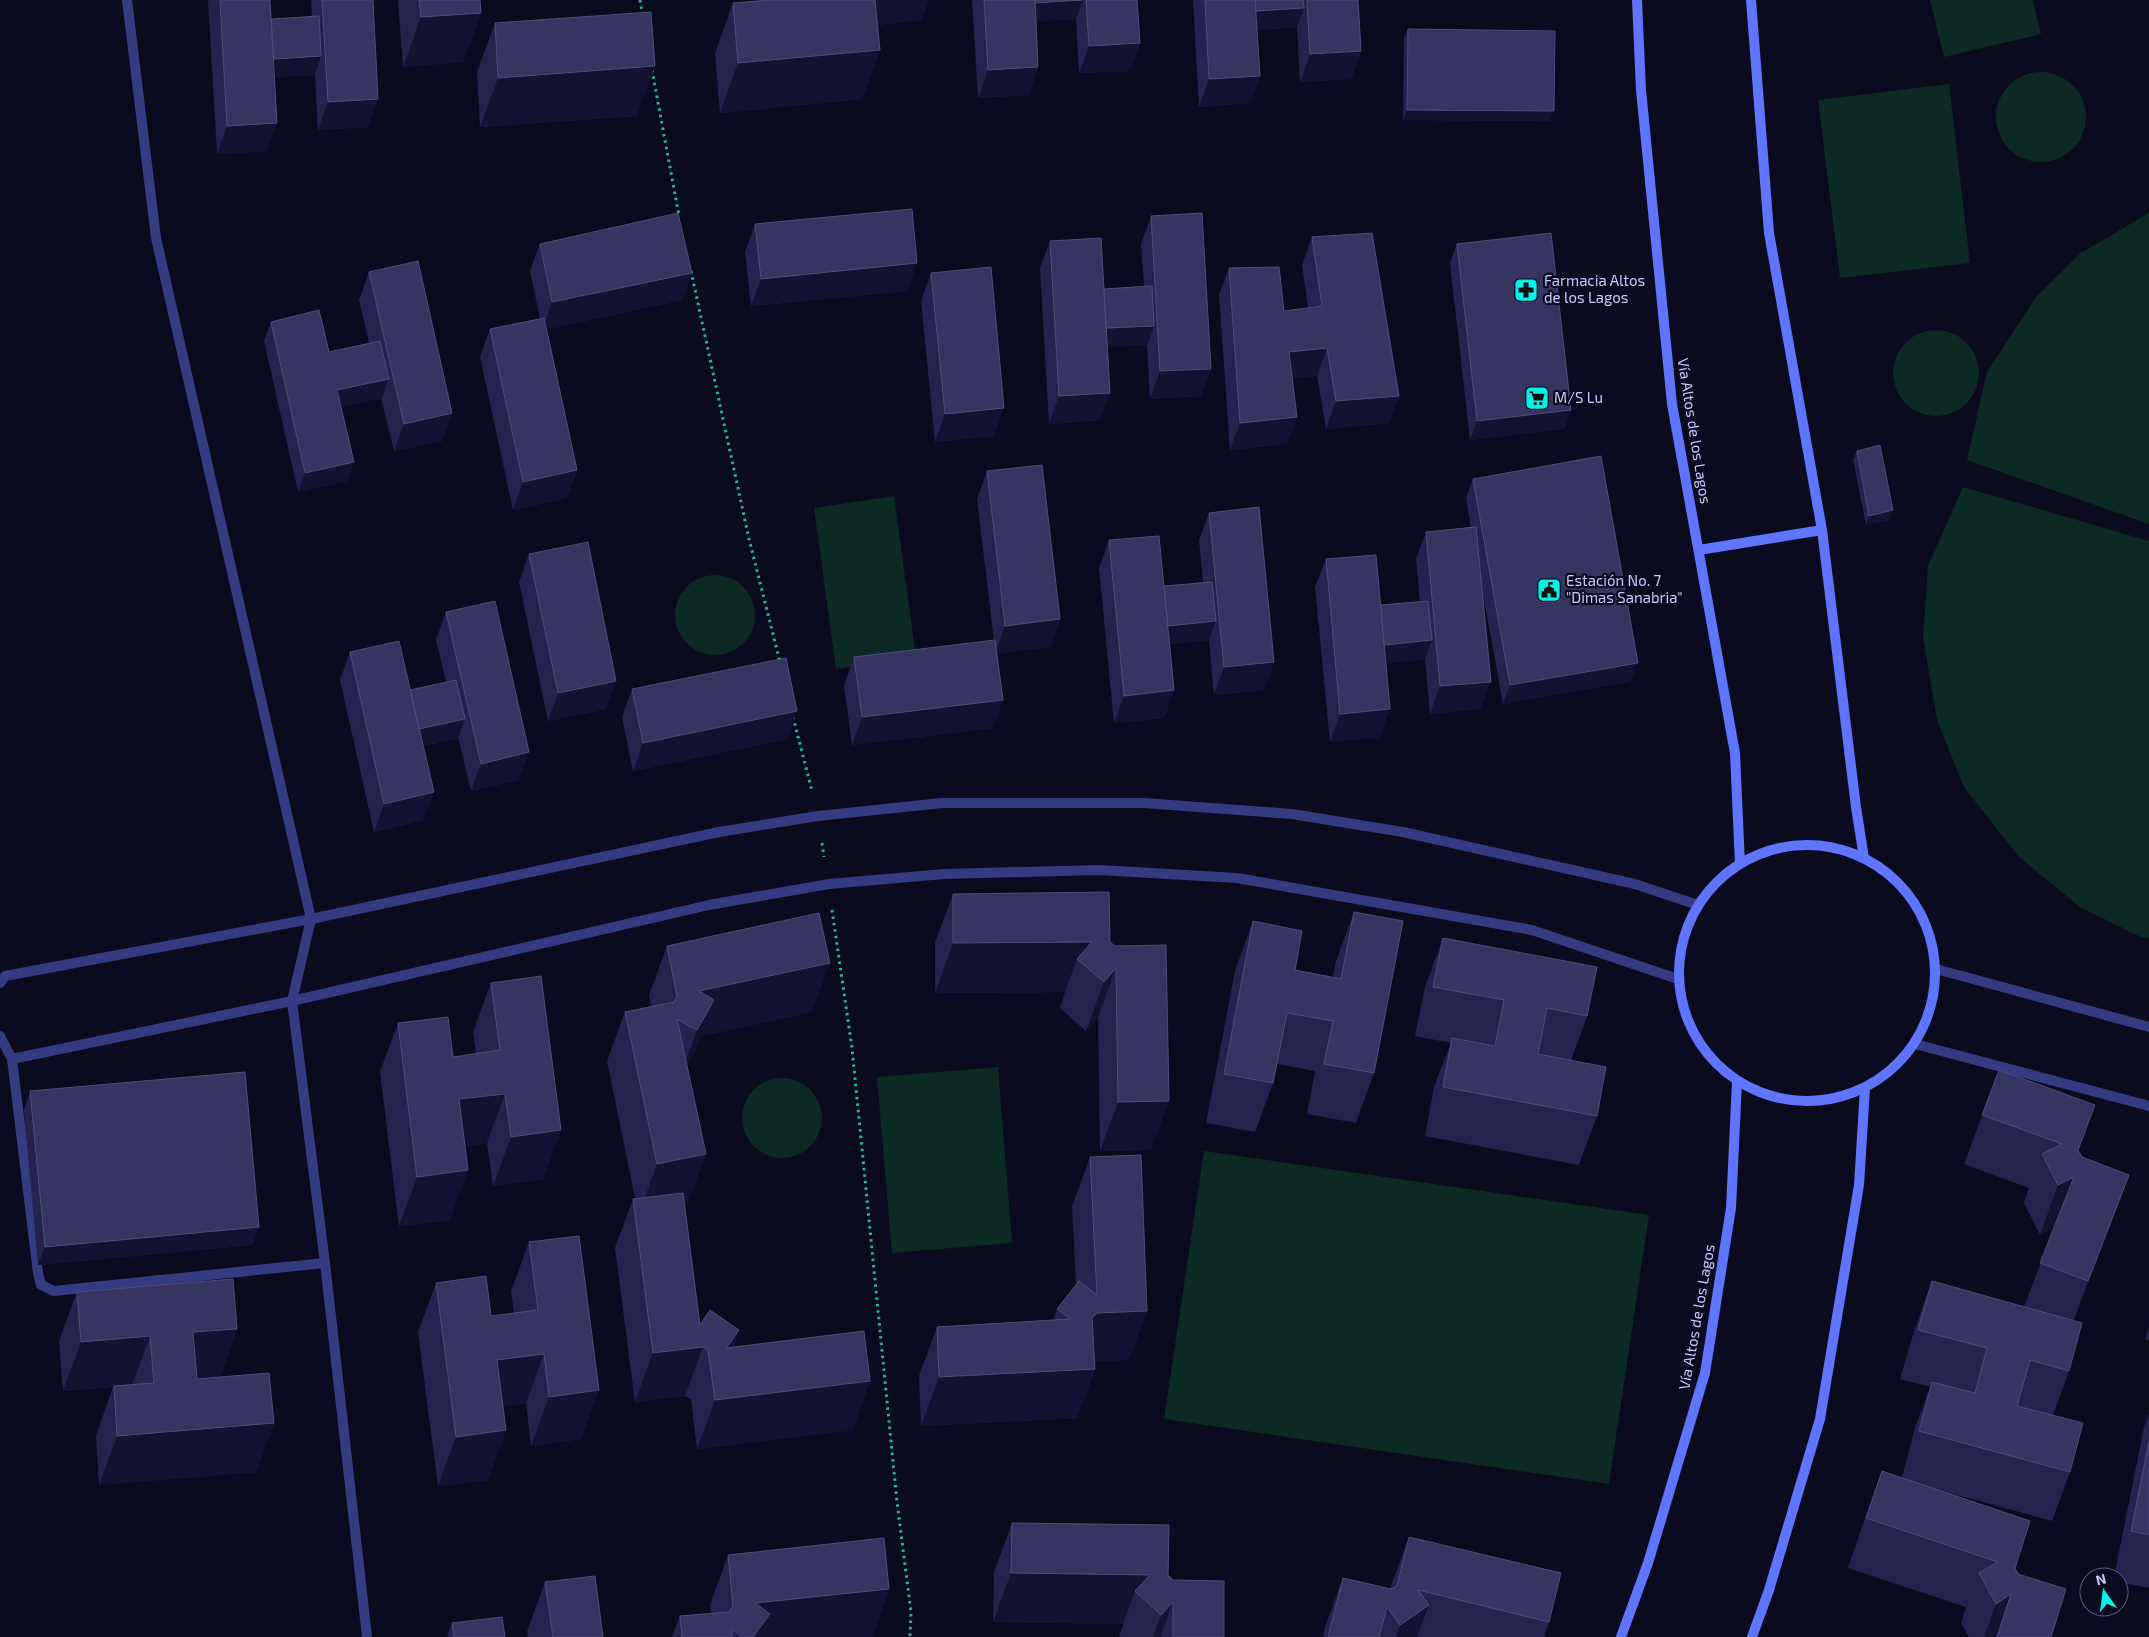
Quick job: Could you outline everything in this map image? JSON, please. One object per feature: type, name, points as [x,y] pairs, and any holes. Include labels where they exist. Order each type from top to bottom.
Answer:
[{"type":"street","points":[[127,0],[156,238],[311,919],[292,1001],[325,1263],[367,1637]]},
{"type":"street","name":"Vía Altos de los Lagos","points":[[1637,0],[1640,90],[1672,404],[1735,753],[1740,864]]},
{"type":"street","points":[[1751,0],[1769,233],[1822,530],[1864,858]]},
{"type":"street","points":[[1699,550],[1822,530]]},
{"type":"street","points":[[2,980],[311,919],[719,832],[818,816],[942,803],[1144,803],[1292,814],[1403,832],[1635,884],[1698,906]]},
{"type":"street","points":[[1823,846],[1864,858],[1893,877],[1916,904],[1931,935],[1936,969],[1932,1008],[1915,1044],[1893,1069],[1865,1088],[1823,1101],[1778,1098],[1737,1082],[1706,1055],[1686,1019],[1678,978],[1682,941],[1698,906],[1717,882],[1740,864],[1780,847],[1823,846]]},
{"type":"street","points":[[12,1059],[292,1001],[709,905],[829,884],[944,874],[1099,870],[1237,878],[1532,930],[1678,978]]},
{"type":"street","points":[[1936,969],[2149,1027]]},
{"type":"street","points":[[0,1036],[12,1059],[41,1285],[54,1290],[64,1290],[325,1263]]},
{"type":"street","points":[[1915,1044],[2149,1106]]},
{"type":"street","name":"Vía Altos de los Lagos","points":[[1621,1637],[1648,1563],[1705,1373],[1731,1208],[1737,1082]]},
{"type":"street","points":[[1752,1637],[1769,1590],[1820,1419],[1859,1185],[1865,1088]]},
{"type":"green space","points":[[1930,0],[2033,0],[2041,34],[1944,57]]},
{"type":"green space","points":[[2041,72],[2058,75],[2073,85],[2083,100],[2086,117],[2083,134],[2073,149],[2058,159],[2041,162],[2024,159],[2009,149],[1999,134],[1996,117],[1999,100],[2009,85],[2024,75]]},
{"type":"green space","points":[[1949,84],[1970,263],[1840,278],[1818,100]]},
{"type":"green space","points":[[2149,213],[2149,524],[1967,460],[1987,372],[2036,297],[2081,253]]},
{"type":"green space","points":[[1936,330],[1952,333],[1960,337],[1972,349],[1976,357],[1979,373],[1976,389],[1972,397],[1960,409],[1952,413],[1936,416],[1920,413],[1912,409],[1900,397],[1896,389],[1893,373],[1896,357],[1900,349],[1912,337],[1920,333]]},
{"type":"green space","points":[[1963,487],[2149,541],[2149,938],[2141,937],[2080,907],[2019,857],[1964,787],[1937,720],[1923,637],[1928,566]]},
{"type":"green space","points":[[894,496],[916,657],[836,669],[814,508]]},
{"type":"green space","points":[[715,575],[730,578],[743,587],[752,600],[755,615],[752,630],[743,643],[730,652],[715,655],[700,652],[687,643],[678,630],[675,615],[678,600],[687,587],[700,578]]},
{"type":"green space","points":[[998,1067],[1012,1243],[892,1253],[877,1077]]},
{"type":"green space","points":[[782,1078],[797,1081],[810,1090],[819,1103],[822,1118],[819,1133],[810,1146],[797,1155],[782,1158],[767,1155],[754,1146],[745,1133],[742,1118],[745,1103],[754,1090],[767,1081]]},
{"type":"green space","points":[[1204,1151],[1649,1215],[1609,1484],[1164,1419]]},
{"type":"building","points":[[220,0],[270,0],[277,123],[227,126]]},
{"type":"building","points":[[322,0],[373,0],[378,99],[328,102]]},
{"type":"building","points":[[419,0],[480,0],[481,13],[421,17]]},
{"type":"building","points":[[770,0],[875,0],[880,50],[738,63],[733,3]]},
{"type":"building","points":[[984,0],[1035,0],[1038,67],[988,70]]},
{"type":"building","points":[[1035,0],[1082,0],[1035,3]]},
{"type":"building","points":[[1086,0],[1137,0],[1140,43],[1089,46]]},
{"type":"building","points":[[1205,0],[1255,0],[1260,76],[1209,79]]},
{"type":"building","points":[[1255,0],[1303,0],[1304,8],[1256,11]]},
{"type":"building","points":[[1307,0],[1358,0],[1361,51],[1310,54]]},
{"type":"building","points":[[651,12],[655,66],[498,78],[495,23]]},
{"type":"building","points":[[319,16],[321,56],[274,59],[271,19]]},
{"type":"building","points":[[1408,29],[1555,31],[1554,111],[1407,110]]},
{"type":"building","points":[[912,209],[917,263],[761,279],[755,224]]},
{"type":"building","points":[[678,213],[692,273],[552,302],[540,244]]},
{"type":"building","points":[[1202,213],[1211,369],[1160,371],[1151,216]]},
{"type":"building","points":[[1372,233],[1399,396],[1336,401],[1327,348],[1289,352],[1297,417],[1240,423],[1229,268],[1279,267],[1284,311],[1322,306],[1312,237]]},
{"type":"building","points":[[1551,233],[1571,410],[1477,421],[1457,244]]},
{"type":"building","points":[[1101,238],[1110,393],[1059,396],[1050,241]]},
{"type":"building","points":[[418,261],[452,413],[404,424],[369,272]]},
{"type":"building","points":[[991,267],[1004,408],[945,414],[931,273]]},
{"type":"building","points":[[1152,286],[1154,326],[1106,328],[1104,289]]},
{"type":"building","points":[[319,310],[329,352],[380,341],[389,379],[337,390],[354,462],[305,473],[271,322]]},
{"type":"building","points":[[544,318],[577,470],[523,482],[490,329]]},
{"type":"building","points":[[1880,445],[1893,510],[1869,516],[1857,451]]},
{"type":"building","name":"Estación No. 7 \"Dimas Sanabria\"","points":[[1601,456],[1638,663],[1510,685],[1473,479]]},
{"type":"building","points":[[1042,465],[1060,619],[1005,626],[987,471]]},
{"type":"building","points":[[1259,507],[1274,662],[1224,667],[1209,513]]},
{"type":"building","points":[[1476,527],[1491,682],[1440,686],[1426,532]]},
{"type":"building","points":[[1159,536],[1174,690],[1124,696],[1109,540]]},
{"type":"building","points":[[588,542],[616,681],[558,693],[529,554]]},
{"type":"building","points":[[1376,555],[1390,709],[1340,714],[1326,559]]},
{"type":"building","points":[[1212,582],[1216,621],[1168,626],[1164,586]]},
{"type":"building","points":[[495,601],[529,752],[481,764],[446,612]]},
{"type":"building","points":[[1428,601],[1432,640],[1384,645],[1381,605]]},
{"type":"building","points":[[995,640],[1003,700],[862,717],[854,657]]},
{"type":"building","points":[[399,641],[434,792],[384,804],[350,652]]},
{"type":"building","points":[[786,658],[797,711],[643,743],[632,689]]},
{"type":"building","points":[[456,680],[465,719],[419,729],[410,690]]},
{"type":"building","points":[[1109,892],[1110,942],[1115,946],[1166,945],[1169,1101],[1118,1102],[1116,968],[1104,982],[1077,959],[1092,942],[953,943],[953,894]]},
{"type":"building","points":[[1354,912],[1403,921],[1374,1073],[1324,1064],[1333,1021],[1287,1013],[1273,1083],[1224,1074],[1253,921],[1302,931],[1295,970],[1341,979]]},
{"type":"building","points":[[819,913],[830,963],[699,991],[714,1000],[697,1030],[677,1019],[706,1154],[657,1164],[625,1012],[674,1002],[677,996],[667,946]]},
{"type":"building","points":[[1443,938],[1597,967],[1587,1016],[1547,1008],[1538,1054],[1606,1067],[1597,1116],[1443,1087],[1452,1038],[1495,1046],[1504,1000],[1433,987]]},
{"type":"building","points":[[541,976],[561,1130],[511,1137],[505,1094],[459,1099],[468,1170],[417,1177],[398,1023],[448,1017],[453,1057],[500,1050],[491,983]]},
{"type":"building","points":[[1999,1070],[2095,1105],[2078,1150],[2082,1157],[2129,1175],[2088,1281],[2040,1263],[2074,1177],[2058,1185],[2042,1154],[2062,1144],[1982,1115]]},
{"type":"building","points":[[245,1072],[259,1227],[45,1247],[30,1091]]},
{"type":"building","points":[[1141,1155],[1147,1311],[1097,1313],[1092,1318],[1095,1369],[939,1377],[937,1327],[1071,1319],[1057,1309],[1079,1281],[1097,1295],[1090,1157]]},
{"type":"building","points":[[683,1193],[700,1325],[710,1310],[739,1330],[726,1348],[864,1331],[870,1381],[715,1400],[708,1350],[703,1347],[653,1353],[633,1199]]},
{"type":"building","points":[[579,1236],[599,1390],[549,1397],[544,1354],[497,1360],[506,1430],[456,1437],[436,1283],[486,1276],[491,1316],[538,1310],[529,1242]]},
{"type":"building","points":[[233,1279],[237,1329],[193,1332],[197,1379],[269,1373],[274,1423],[117,1436],[114,1386],[154,1383],[150,1336],[81,1342],[77,1292]]},
{"type":"building","points":[[1932,1281],[2082,1323],[2069,1371],[2030,1360],[2017,1406],[2083,1423],[2070,1472],[1919,1431],[1932,1382],[1975,1393],[1987,1348],[1918,1330]]},
{"type":"building","points":[[2149,1441],[2149,1535],[2131,1531]]},
{"type":"building","points":[[1882,1471],[2030,1521],[2015,1568],[2018,1574],[2066,1589],[2051,1637],[1997,1637],[2011,1594],[1996,1604],[1979,1573],[1998,1562],[1866,1518]]},
{"type":"building","points":[[1012,1523],[1169,1525],[1168,1575],[1173,1580],[1224,1581],[1224,1637],[1173,1637],[1173,1602],[1161,1615],[1135,1591],[1150,1575],[1011,1573]]},
{"type":"building","points":[[1409,1537],[1561,1573],[1549,1622],[1418,1590],[1429,1605],[1400,1625],[1387,1607],[1379,1637],[1328,1637],[1343,1578],[1391,1589],[1397,1586]]},
{"type":"building","points":[[884,1538],[889,1589],[755,1603],[770,1614],[753,1637],[743,1637],[732,1629],[732,1637],[682,1637],[680,1616],[729,1612],[733,1606],[728,1555]]},
{"type":"building","points":[[595,1576],[603,1637],[553,1637],[545,1582]]},
{"type":"building","points":[[502,1617],[505,1637],[454,1637],[452,1623]]},
{"type":"place","name":"Farmacia Altos de los Lagos","points":[[1526,290]]},
{"type":"place","name":"M/S Lu","points":[[1537,398]]},
{"type":"place","name":"Estación No. 7 \"Dimas Sanabria\"","points":[[1549,590]]}]
